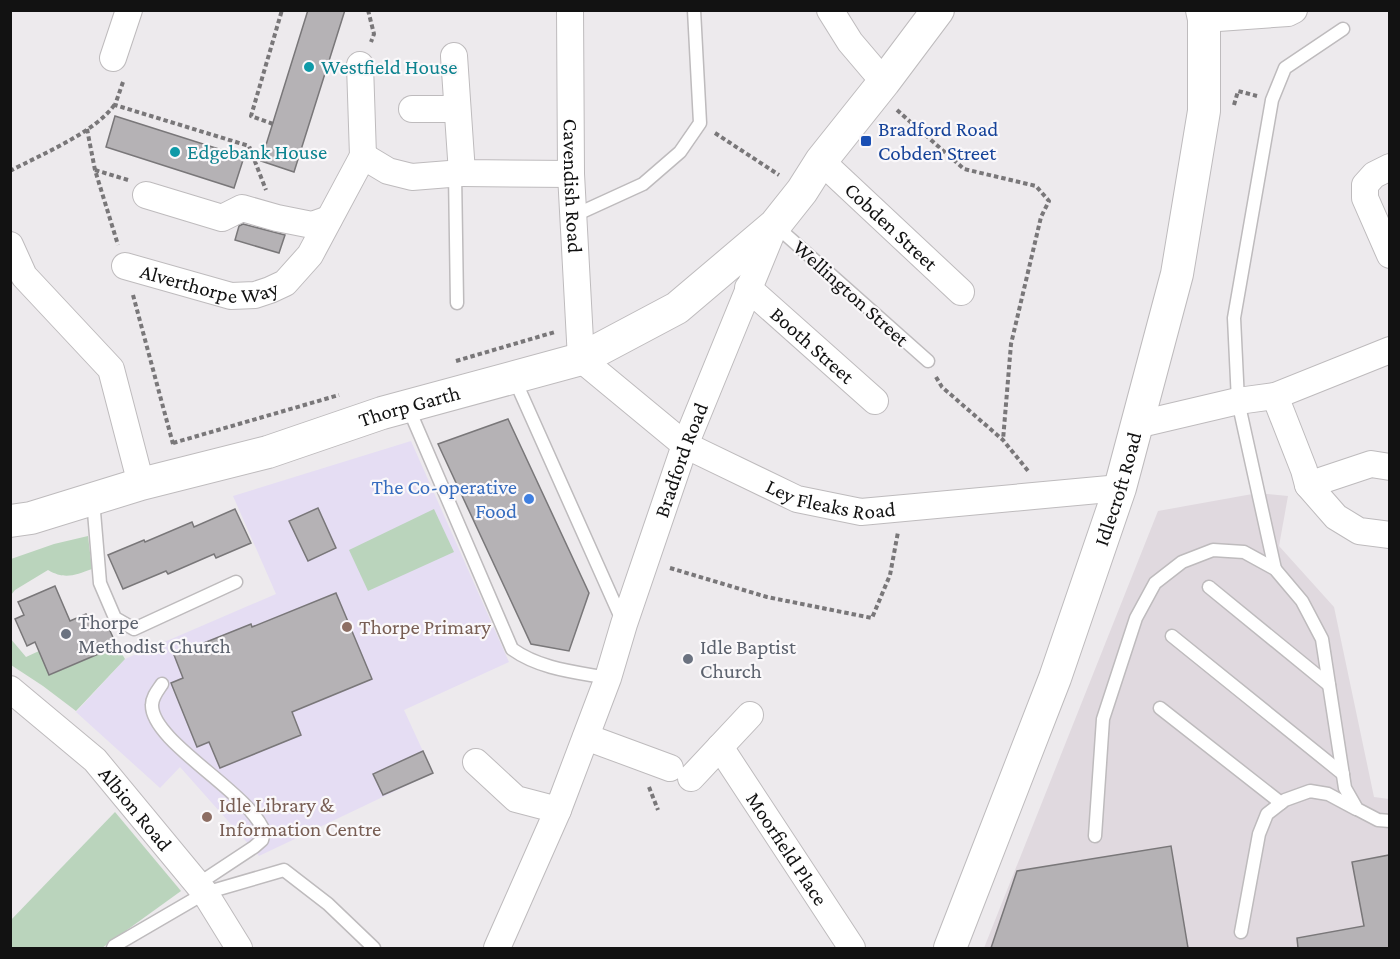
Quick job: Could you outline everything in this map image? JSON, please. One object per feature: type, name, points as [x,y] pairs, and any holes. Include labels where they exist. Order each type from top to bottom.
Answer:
[{"type":"street","points":[[113,58],[129,10]]},
{"type":"street","name":"Cavendish Road","points":[[570,10],[570,174],[582,359]]},
{"type":"street","points":[[830,10],[880,87]]},
{"type":"street","points":[[1203,15],[1287,13],[1294,10]]},
{"type":"street","name":"Bradford Road","points":[[497,948],[558,810],[608,678],[624,624],[685,446],[775,225],[937,11]]},
{"type":"street","name":"Idlecroft Road","points":[[950,948],[1055,678],[1120,488],[1177,274],[1204,111],[1203,15]]},
{"type":"street","points":[[454,56],[458,173]]},
{"type":"street","points":[[360,64],[363,156],[388,171],[412,177],[458,173],[570,174]]},
{"type":"street","points":[[412,109],[457,109]]},
{"type":"street","name":"Alverthorpe Way","points":[[125,267],[231,296],[255,295],[285,283],[310,255],[363,156]]},
{"type":"street","name":"Cobden Street","points":[[821,162],[961,292]]},
{"type":"street","points":[[1389,167],[1374,175],[1365,185],[1365,198],[1389,255]]},
{"type":"street","points":[[146,195],[222,218],[242,208],[312,225],[329,219]]},
{"type":"street","name":"Thorp Garth","points":[[10,521],[31,518],[141,484],[268,452],[408,406],[582,359],[677,308],[775,225]]},
{"type":"street","points":[[10,245],[17,281],[111,369],[141,484]]},
{"type":"street","name":"Booth Street","points":[[748,288],[875,401]]},
{"type":"street","points":[[1136,425],[1238,401],[1275,396],[1389,350]]},
{"type":"street","name":"Ley Fleaks Road","points":[[582,359],[685,446],[797,499],[861,512],[1120,488]]},
{"type":"street","points":[[1275,396],[1308,485],[1336,517],[1359,531],[1389,534]]},
{"type":"street","points":[[1308,485],[1371,464],[1389,467]]},
{"type":"street","name":"Albion Road","points":[[10,689],[94,760],[202,889],[239,948]]},
{"type":"street","points":[[586,736],[680,773],[720,747],[750,715]]},
{"type":"street","name":"Moorfield Place","points":[[720,747],[852,948]]},
{"type":"street","points":[[476,762],[516,800],[558,810]]},
{"type":"lane","points":[[573,216],[643,184],[680,153],[700,123],[694,10]]},
{"type":"lane","points":[[1275,569],[1238,401],[1234,318],[1272,100],[1284,68],[1343,29]]},
{"type":"lane","points":[[457,303],[458,173]]},
{"type":"lane","name":"Wellington Street","points":[[775,225],[927,361]]},
{"type":"lane","points":[[514,378],[624,624]]},
{"type":"lane","points":[[408,406],[512,649],[547,667],[608,678]]},
{"type":"lane","points":[[93,499],[100,583],[115,618],[134,629],[236,582]]},
{"type":"lane","points":[[1095,836],[1103,720],[1136,618],[1155,583],[1182,562],[1213,550],[1244,552],[1275,569],[1302,602],[1322,639],[1345,788],[1357,809]]},
{"type":"lane","points":[[1209,587],[1329,685]]},
{"type":"lane","points":[[1172,636],[1343,774]]},
{"type":"lane","points":[[113,948],[202,889],[262,840],[264,832],[255,815],[174,742],[160,724],[152,706],[162,684]]},
{"type":"lane","points":[[1160,708],[1281,803]]},
{"type":"lane","points":[[1241,932],[1259,834],[1267,814],[1281,803],[1310,791],[1328,794],[1378,819],[1389,821]]},
{"type":"lane","points":[[202,889],[284,870],[328,904],[374,948]]},
{"type":"path","points":[[273,124],[251,116],[282,10]]},
{"type":"path","points":[[360,64],[374,34],[368,10]]},
{"type":"path","points":[[10,171],[100,121],[115,105],[126,64],[113,58]]},
{"type":"path","points":[[880,87],[964,169],[1036,186],[1049,201],[1041,218],[1011,344],[1004,440]]},
{"type":"path","points":[[1204,111],[1230,118],[1238,91],[1272,100]]},
{"type":"path","points":[[115,105],[249,146],[277,218]]},
{"type":"path","points":[[700,123],[802,191]]},
{"type":"path","points":[[87,129],[95,170],[125,267],[181,474]]},
{"type":"path","points":[[95,170],[137,182],[146,195]]},
{"type":"path","points":[[927,361],[942,387],[1004,440],[1046,495]]},
{"type":"path","points":[[659,565],[767,597],[872,618],[890,574],[903,508]]},
{"type":"shaded area","name":"Thorpe Primary","points":[[411,441],[509,662],[404,710],[433,773],[259,856],[180,767],[160,788],[76,712],[125,659],[276,594],[233,496]]},
{"type":"shaded area","points":[[1258,493],[1288,496],[1279,546],[1334,607],[1374,797],[1389,799],[1389,948],[984,948],[1158,511]]},
{"type":"green space","points":[[434,509],[454,552],[368,591],[349,550]]},
{"type":"green space","points":[[88,536],[92,569],[65,576],[48,570],[15,590],[11,595],[11,559],[54,544]]},
{"type":"green space","points":[[10,638],[26,657],[39,651],[50,675],[117,646],[125,659],[76,711],[11,665]]},
{"type":"green space","points":[[115,812],[181,891],[102,948],[11,948],[10,921]]},
{"type":"building","name":"Westfield House","points":[[308,10],[345,10],[294,172],[261,161]]},
{"type":"building","name":"Edgebank House","points":[[115,116],[244,157],[234,188],[106,147]]},
{"type":"building","points":[[243,224],[285,235],[279,253],[235,240],[239,226]]},
{"type":"building","points":[[508,419],[589,593],[569,651],[531,644],[438,444]]},
{"type":"building","points":[[318,508],[336,548],[308,561],[289,521]]},
{"type":"building","points":[[235,509],[251,543],[216,558],[214,554],[168,574],[166,571],[123,589],[108,555],[192,522],[194,527]]},
{"type":"building","name":"Thorpe Methodist Church","points":[[55,586],[70,621],[86,614],[91,625],[105,620],[117,646],[49,675],[35,642],[27,646],[15,619],[24,615],[18,602]]},
{"type":"building","points":[[336,593],[372,679],[292,712],[301,735],[220,768],[209,742],[197,747],[171,683],[183,678],[174,655]]},
{"type":"building","points":[[423,751],[433,773],[383,795],[373,774]]},
{"type":"building","points":[[1171,846],[1188,948],[991,948],[1017,871]]},
{"type":"building","points":[[1389,855],[1389,948],[1298,948],[1297,938],[1364,926],[1352,862]]},
{"type":"place","name":"Westfield House","points":[[309,67]]},
{"type":"place","name":"Bradford Road Cobden Street","points":[[866,141]]},
{"type":"place","name":"Edgebank House","points":[[175,152]]},
{"type":"place","name":"The Co-operative Food","points":[[529,499]]},
{"type":"place","name":"Thorpe Primary","points":[[347,627]]},
{"type":"place","name":"Thorpe Methodist Church","points":[[66,634]]},
{"type":"place","name":"Idle Baptist Church","points":[[688,659]]},
{"type":"place","name":"Idle Library & Information Centre","points":[[207,817]]}]
